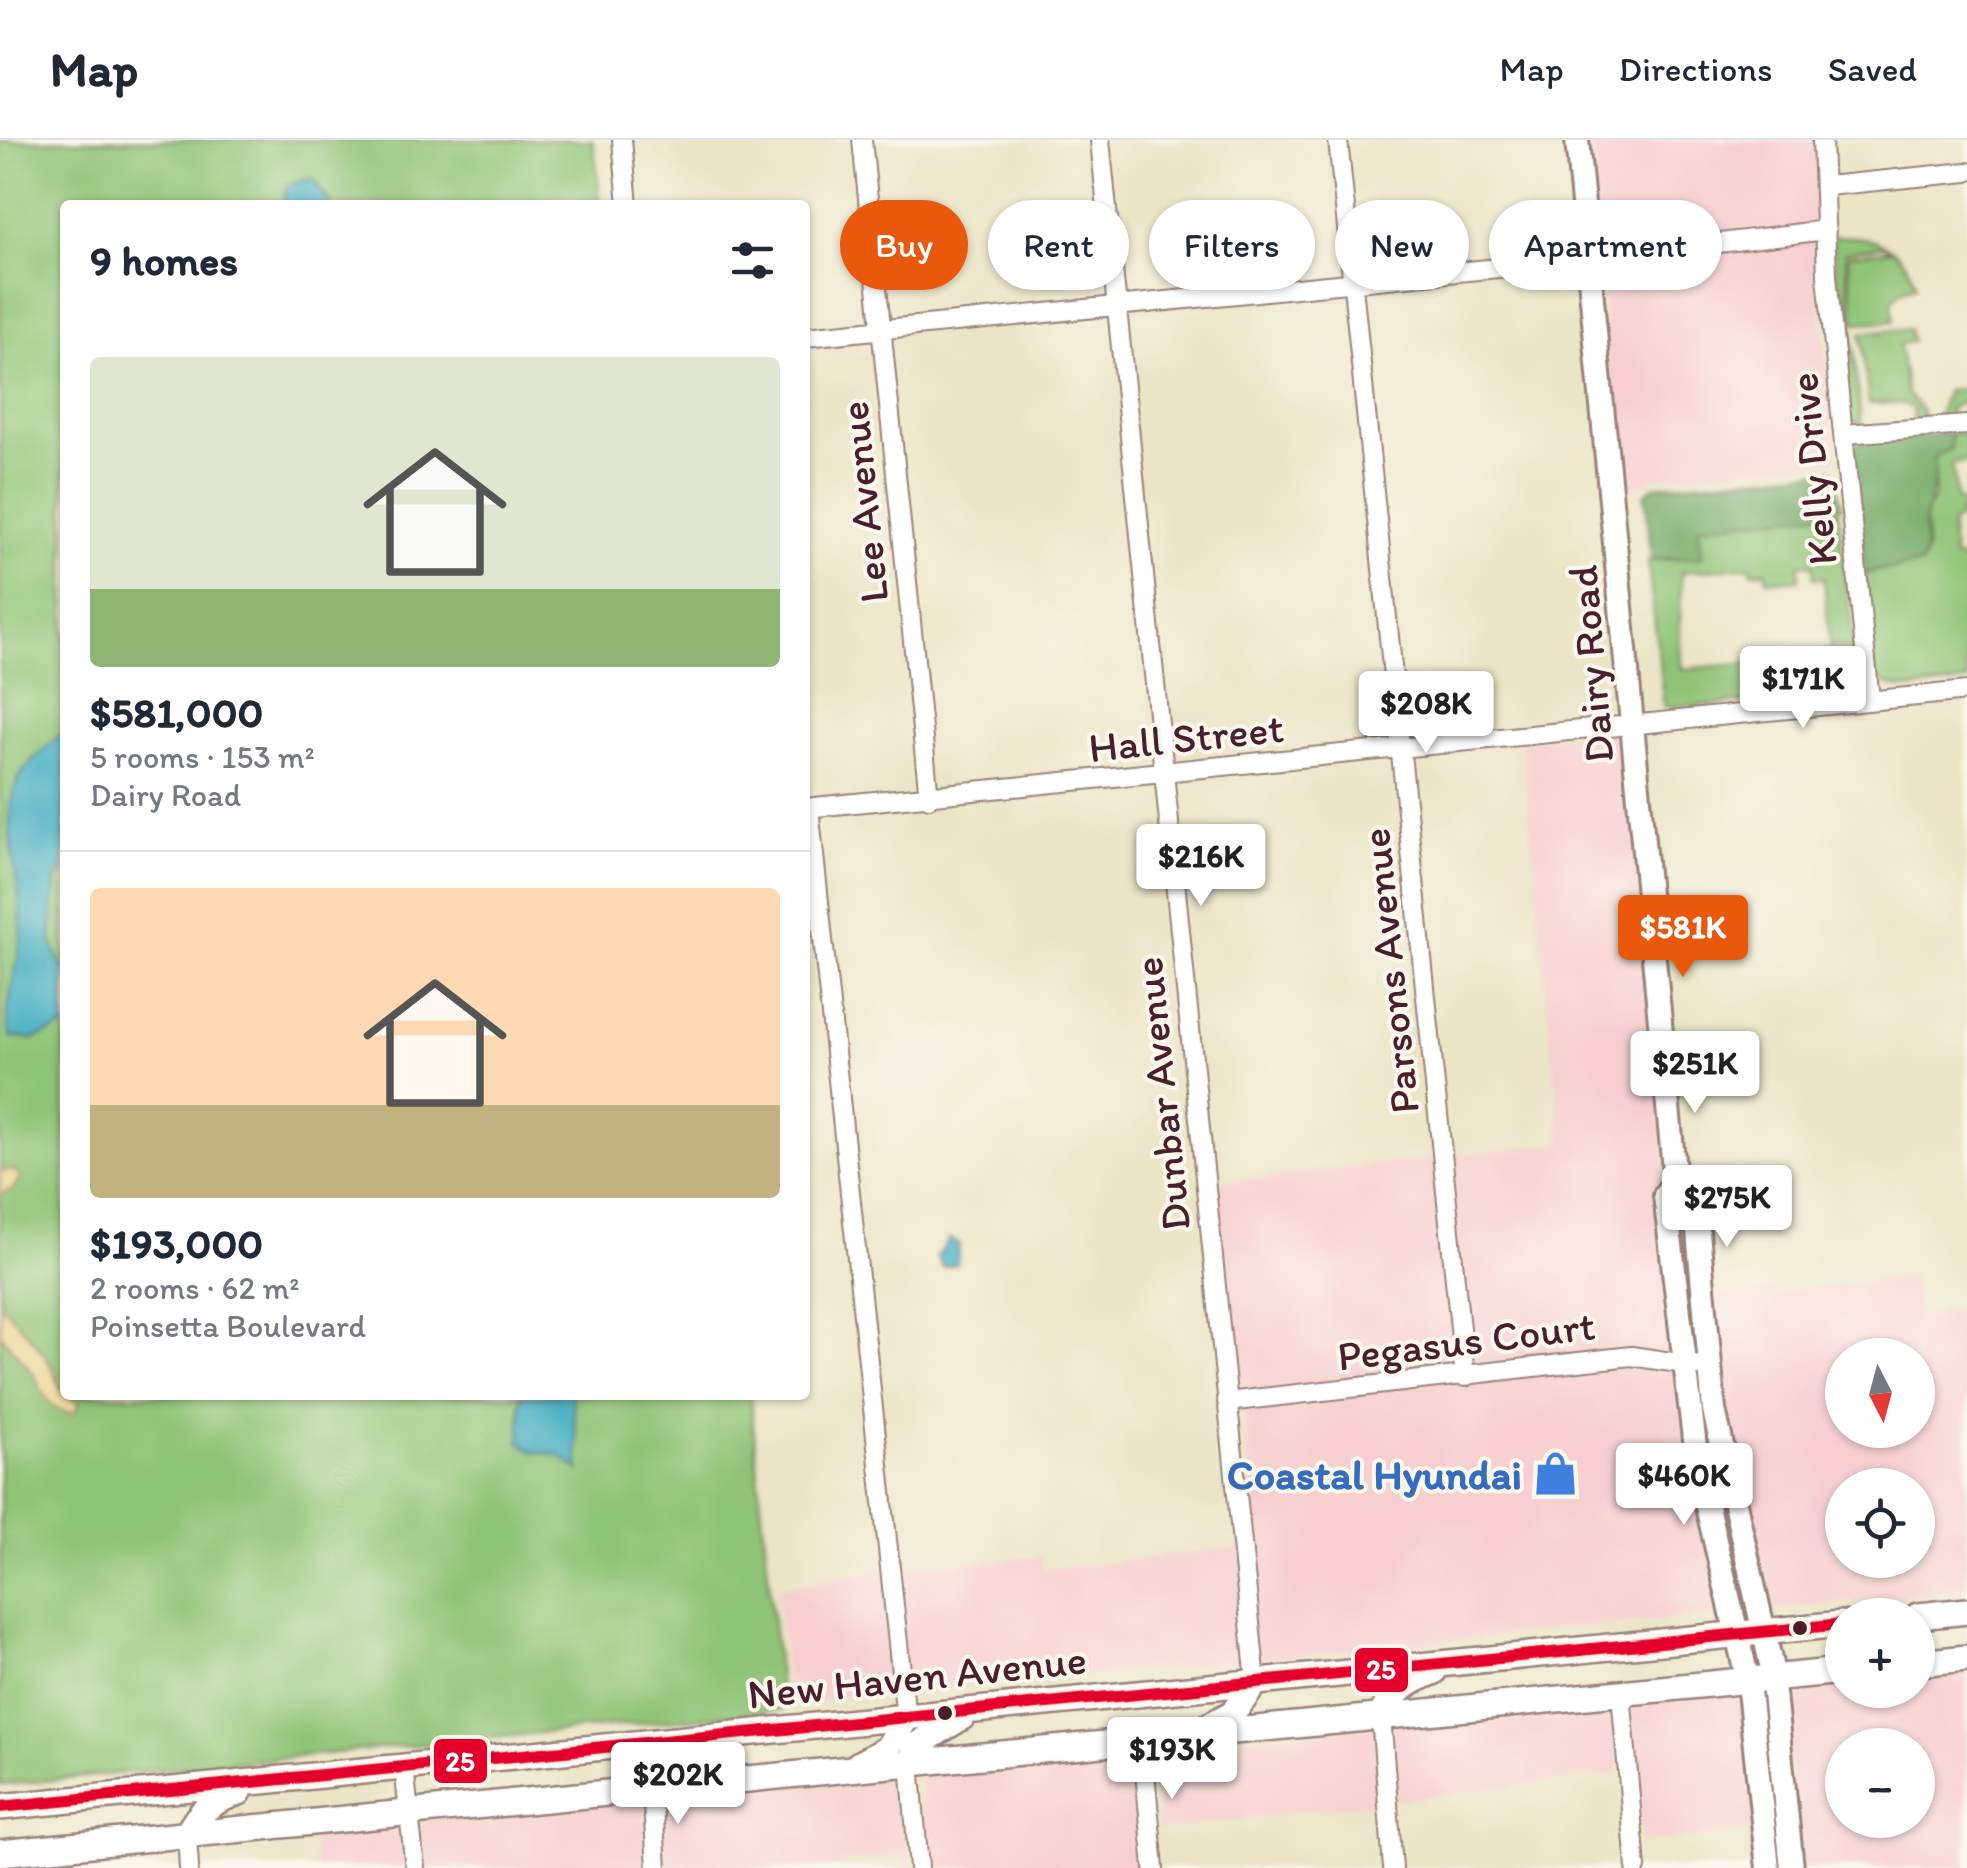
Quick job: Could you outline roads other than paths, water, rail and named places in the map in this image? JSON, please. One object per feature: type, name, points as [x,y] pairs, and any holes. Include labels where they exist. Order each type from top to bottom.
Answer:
[{"type":"main road","points":[[1935,1615],[1967,1612]]},
{"type":"main road","name":"New Haven Avenue","points":[[0,1807],[1825,1626]]},
{"type":"main road","points":[[1935,1661],[1967,1658]]},
{"type":"main road","points":[[1381,1716],[1388,1699],[1408,1682],[1456,1662]]},
{"type":"main road","name":"New Haven Avenue","points":[[0,1853],[1825,1673]]},
{"type":"main road","points":[[1192,1735],[1233,1713],[1256,1682]]},
{"type":"main road","points":[[910,1763],[917,1745],[931,1733],[976,1710]]},
{"type":"main road","points":[[850,1769],[886,1749],[906,1718]]},
{"type":"main road","points":[[652,1789],[672,1758],[708,1737]]},
{"type":"main road","points":[[187,1834],[210,1802],[268,1781]]},
{"type":"street","points":[[622,140],[628,200]]},
{"type":"street","name":"Lee Avenue","points":[[862,140],[929,798]]},
{"type":"street","name":"Dunbar Avenue","points":[[1100,140],[1256,1682]]},
{"type":"street","name":"Parsons Avenue","points":[[1338,140],[1344,200]]},
{"type":"street","name":"Dairy Road","points":[[1577,140],[1583,200]]},
{"type":"street","name":"Kelly Drive","points":[[1822,140],[1826,230],[1870,700]]},
{"type":"street","points":[[1826,186],[1967,172]]},
{"type":"street","points":[[1722,243],[1826,230]]},
{"type":"street","points":[[810,337],[1335,286]]},
{"type":"street","name":"Parsons Avenue","points":[[1353,290],[1465,1377]]},
{"type":"street","name":"Dairy Road","points":[[1591,290],[1674,1181],[1664,1195],[1682,1362],[1697,1464],[1735,1634],[1760,1679],[1792,1868]]},
{"type":"street","points":[[1844,434],[1967,425]]},
{"type":"street","name":"Hall Street","points":[[810,808],[1967,691]]},
{"type":"street","points":[[810,836],[906,1718]]},
{"type":"street","name":"Dairy Road","points":[[1674,1181],[1694,1187],[1714,1410],[1762,1632],[1760,1679],[1768,1868]]},
{"type":"street","name":"Pegasus Court","points":[[1227,1402],[1631,1356],[1712,1368]]},
{"type":"street","points":[[1621,1692],[1636,1868]]},
{"type":"street","points":[[1381,1716],[1393,1868]]},
{"type":"street","points":[[1142,1740],[1154,1868]]},
{"type":"street","points":[[910,1763],[920,1868]]},
{"type":"street","points":[[404,1767],[415,1868]]},
{"type":"street","points":[[652,1789],[657,1868]]},
{"type":"street","points":[[187,1834],[190,1868]]},
{"type":"water","points":[[312,178],[328,200],[284,200],[288,185]]},
{"type":"water","points":[[60,735],[60,873],[56,880],[51,941],[60,962],[60,1029],[34,1039],[11,1037],[8,1016],[21,936],[10,807],[14,789],[36,757]]},
{"type":"water","points":[[950,1239],[959,1244],[957,1264],[943,1267],[937,1257]]},
{"type":"water","points":[[521,1400],[573,1400],[580,1471],[558,1455],[531,1451],[520,1442]]},
{"type":"place","name":"Coastal Hyundai","points":[[1555,1474]]}]
